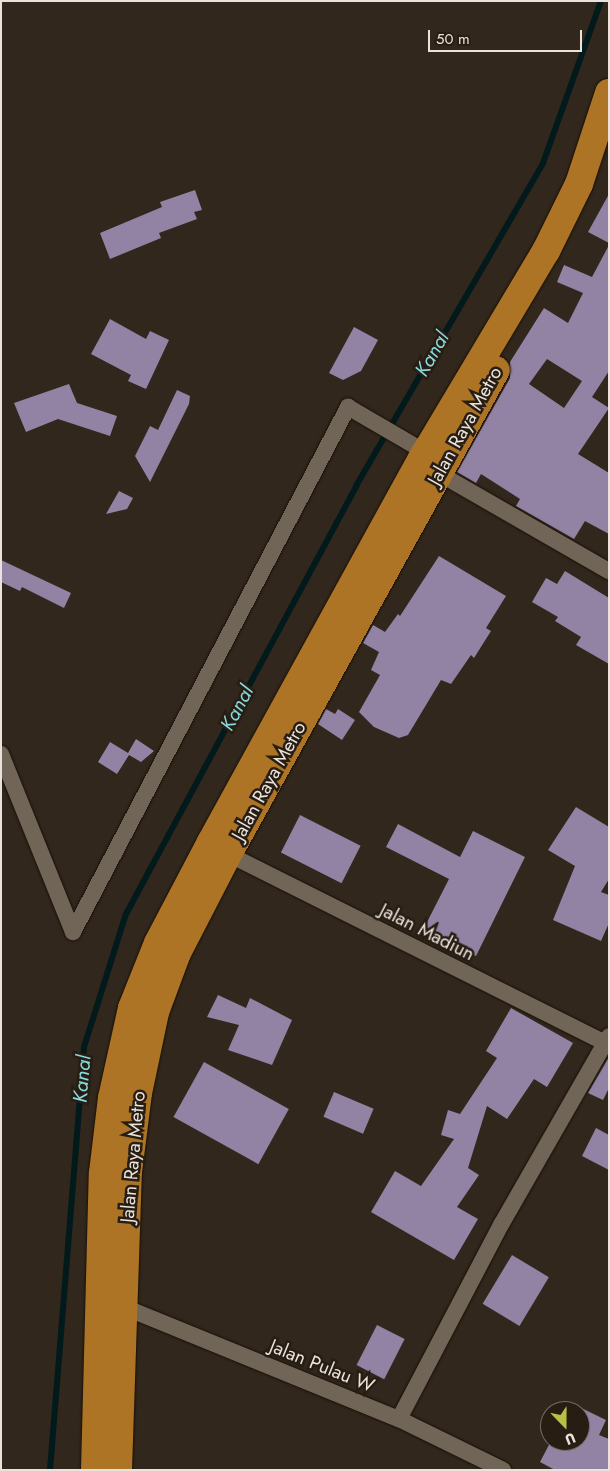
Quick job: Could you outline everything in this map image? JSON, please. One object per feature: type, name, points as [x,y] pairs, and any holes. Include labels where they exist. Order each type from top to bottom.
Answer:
[{"type":"highway","points":[[118,1470],[108,1434],[111,1305],[103,1173],[111,1107],[135,1000],[158,943],[206,850],[433,463],[546,251],[579,184],[609,93]]},
{"type":"highway","name":"Jalan Raya Metro","points":[[111,1305],[138,1094],[155,1012],[177,954],[433,463],[554,263],[609,148]]},
{"type":"highway","points":[[95,1470],[108,1434]]},
{"type":"street","points":[[1,754],[73,932],[348,407],[433,463],[609,571]]},
{"type":"street","name":"Jalan Madiun","points":[[228,854],[608,1041]]},
{"type":"street","points":[[399,1419],[502,1223],[608,1041]]},
{"type":"street","name":"Jalan Pulau W","points":[[111,1305],[399,1419],[503,1470]]},
{"type":"building","points":[[195,190],[202,210],[194,212],[197,219],[159,233],[161,238],[110,259],[100,233],[162,207],[160,202]]},
{"type":"building","points":[[609,194],[609,243],[588,232]]},
{"type":"building","points":[[609,245],[609,371],[592,397],[609,408],[578,454],[609,473],[609,534],[585,521],[574,539],[516,506],[520,499],[481,474],[476,483],[457,472],[510,378],[510,362],[544,308],[568,323],[583,293],[557,282],[564,265],[592,277]],"holes":[[[547,359],[582,381],[564,408],[529,384]]]},
{"type":"building","points":[[110,319],[146,339],[150,331],[169,340],[146,389],[128,381],[131,375],[91,354]]},
{"type":"building","points":[[354,327],[378,340],[361,371],[343,380],[329,373]]},
{"type":"building","points":[[69,384],[77,403],[117,416],[110,436],[58,419],[26,432],[14,403]]},
{"type":"building","points":[[177,390],[190,396],[189,404],[150,482],[135,456],[150,426],[158,430]]},
{"type":"building","points":[[119,491],[133,498],[127,509],[106,514]]},
{"type":"building","points":[[439,556],[506,596],[486,628],[491,631],[474,658],[471,655],[451,684],[441,680],[408,735],[399,738],[374,727],[359,712],[380,675],[371,670],[379,652],[363,643],[373,625],[385,632],[398,614],[400,616]]},
{"type":"building","points":[[1,560],[71,593],[64,608],[22,587],[20,591],[1,582]]},
{"type":"building","points":[[565,571],[609,598],[609,664],[576,645],[581,637],[555,621],[558,617],[532,602],[546,578],[557,584]]},
{"type":"building","points":[[326,709],[335,714],[338,709],[355,720],[342,740],[318,724]]},
{"type":"building","points":[[136,739],[154,751],[141,762],[129,755],[117,774],[98,762],[110,742],[128,753]]},
{"type":"building","points":[[576,807],[609,827],[609,879],[601,892],[609,895],[609,923],[601,941],[553,920],[575,866],[548,850]]},
{"type":"building","points":[[300,815],[361,846],[342,883],[281,852]]},
{"type":"building","points":[[398,824],[460,857],[473,831],[525,857],[476,956],[423,930],[449,879],[386,847]]},
{"type":"building","points":[[218,995],[246,1008],[250,998],[292,1020],[272,1065],[228,1050],[239,1025],[207,1017]]},
{"type":"building","points":[[511,1008],[573,1043],[547,1087],[534,1079],[507,1119],[487,1106],[468,1168],[479,1175],[457,1207],[478,1219],[454,1260],[371,1212],[395,1171],[421,1186],[454,1139],[441,1135],[448,1110],[460,1114],[497,1058],[486,1051]]},
{"type":"building","points":[[609,1057],[609,1088],[603,1100],[588,1093]]},
{"type":"building","points":[[204,1062],[289,1109],[258,1164],[173,1117]]},
{"type":"building","points":[[334,1092],[374,1109],[363,1134],[323,1117]]},
{"type":"building","points":[[596,1128],[609,1135],[609,1170],[582,1156]]},
{"type":"building","points":[[512,1255],[549,1277],[520,1326],[483,1304]]},
{"type":"building","points":[[377,1325],[405,1339],[384,1379],[357,1365]]},
{"type":"building","points":[[590,1412],[606,1420],[599,1435],[609,1439],[609,1470],[555,1470],[540,1462],[546,1451],[590,1451]]},
{"type":"waterway","name":"Kanal","points":[[50,1470],[84,1047],[126,914],[356,486],[543,163],[601,1]]}]
